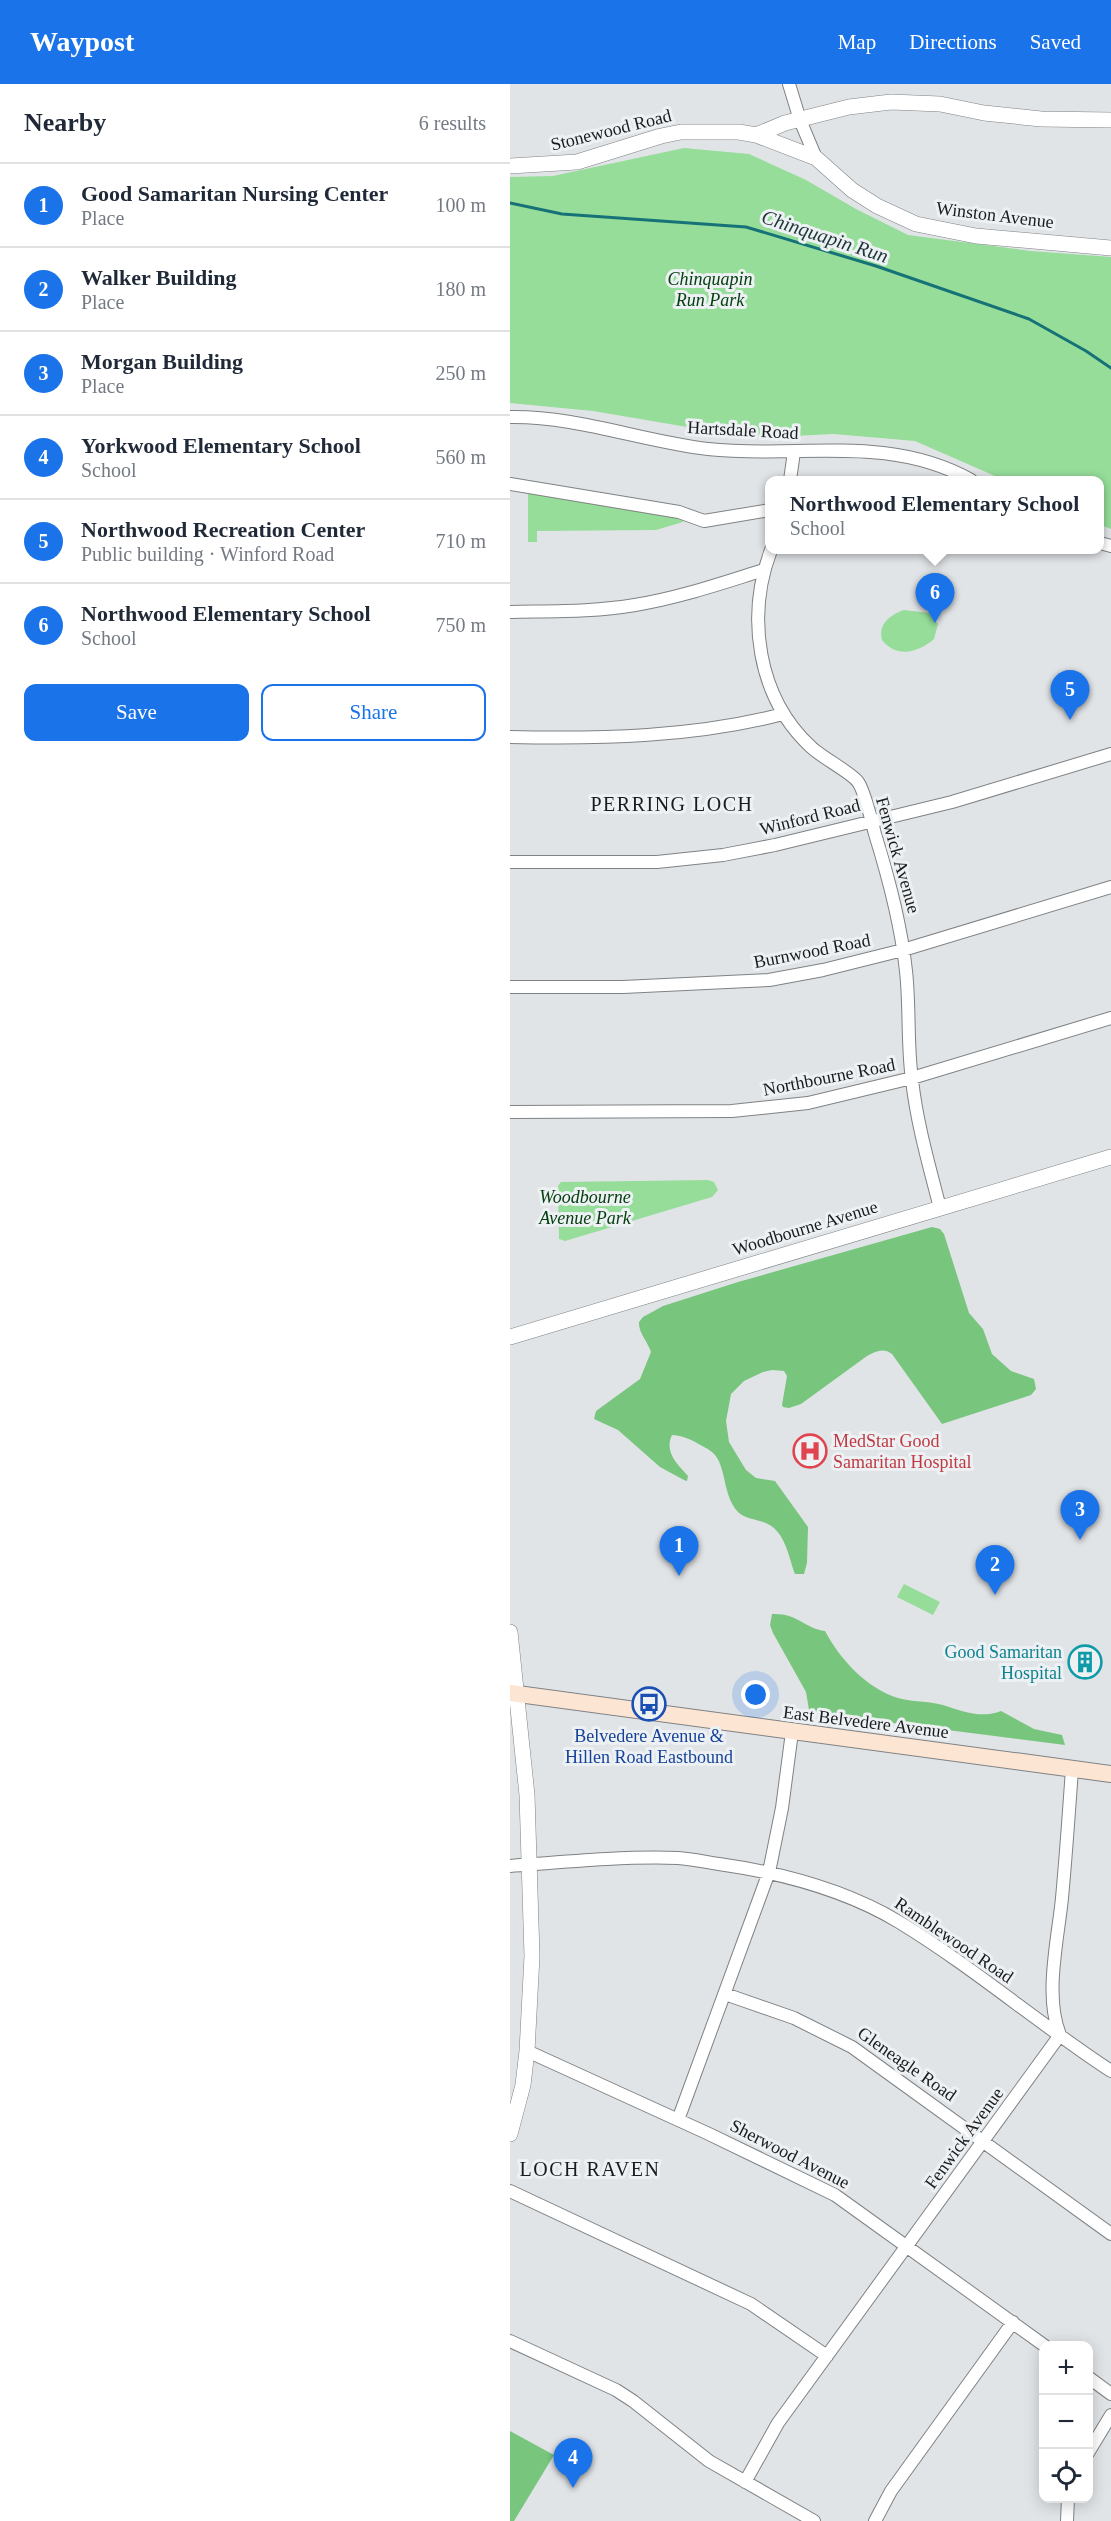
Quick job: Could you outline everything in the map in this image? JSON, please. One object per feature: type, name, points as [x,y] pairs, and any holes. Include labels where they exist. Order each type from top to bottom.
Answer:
[{"type":"main road","name":"East Belvedere Avenue","points":[[514,1694],[1111,1774]]},
{"type":"street","points":[[789,84],[800,120],[816,158]]},
{"type":"street","name":"Stonewood Road","points":[[510,166],[577,162],[681,132],[739,132],[756,135],[772,128],[849,107],[906,102],[940,104],[984,113],[1041,119],[1111,120]]},
{"type":"street","name":"Winston Avenue","points":[[756,135],[816,158],[852,190],[884,210],[923,226],[976,236],[1111,248]]},
{"type":"street","name":"Hartsdale Road","points":[[510,417],[539,418],[585,425],[706,449],[888,452],[948,468],[963,476]]},
{"type":"street","points":[[791,476],[794,452]]},
{"type":"street","points":[[510,484],[679,512],[704,521],[765,511]]},
{"type":"street","name":"Fenwick Avenue","points":[[769,554],[764,570],[758,608],[760,649],[770,686],[783,714],[810,746],[858,782],[894,900],[908,988],[912,1078],[921,1141],[940,1208]]},
{"type":"street","points":[[510,612],[602,610],[636,605],[682,595],[764,570]]},
{"type":"street","points":[[510,737],[707,730],[783,714]]},
{"type":"street","name":"Winford Road","points":[[510,862],[657,862],[723,855],[776,845],[952,802],[1111,754]]},
{"type":"street","name":"Burnwood Road","points":[[510,987],[623,987],[750,982],[823,970],[903,950],[1111,887]]},
{"type":"street","name":"Northbourne Road","points":[[510,1112],[618,1113],[753,1110],[848,1095],[1111,1018]]},
{"type":"street","name":"Woodbourne Avenue","points":[[510,1337],[1111,1157]]},
{"type":"street","points":[[510,1632],[514,1694],[527,1796],[531,1967],[523,2085],[513,2113],[510,2134]]},
{"type":"street","points":[[678,2120],[769,1872],[782,1808],[792,1732]]},
{"type":"street","points":[[1060,2035],[1054,2021],[1052,1998],[1072,1769]]},
{"type":"street","name":"Ramblewood Road","points":[[510,1866],[679,1858],[769,1872],[798,1879],[853,1899],[898,1922],[946,1952],[1111,2071]]},
{"type":"street","name":"Gleneagle Road","points":[[725,1994],[794,2018],[831,2034],[878,2065],[1111,2234]]},
{"type":"street","name":"Fenwick Avenue","points":[[745,2482],[778,2423],[1060,2035]]},
{"type":"street","name":"Sherwood Avenue","points":[[527,2051],[835,2195],[1039,2342]]},
{"type":"street","points":[[510,2191],[751,2304],[827,2356]]},
{"type":"street","points":[[875,2521],[891,2491],[1013,2322]]},
{"type":"street","points":[[510,2341],[616,2390],[657,2419],[693,2451],[814,2521]]},
{"type":"street","points":[[1093,2380],[1111,2394]]},
{"type":"street","points":[[1091,2449],[1111,2415]]},
{"type":"street","points":[[1067,2521],[1068,2503]]},
{"type":"green space","name":"Chinquapin Run Park","points":[[684,148],[749,154],[806,180],[908,235],[1031,251],[1111,257],[1111,529],[1104,526],[1104,476],[995,476],[915,441],[834,434],[752,438],[593,411],[510,403],[510,177],[553,176]]},
{"type":"green space","points":[[528,491],[682,517],[683,522],[656,530],[537,531],[537,542],[528,542]]},
{"type":"green space","points":[[904,610],[929,613],[938,624],[934,639],[908,652],[894,650],[888,646],[882,640],[881,634],[886,621]]},
{"type":"green space","name":"Woodbourne Avenue Park","points":[[708,1180],[714,1182],[718,1190],[712,1197],[565,1241],[559,1239],[558,1186],[561,1182]]},
{"type":"green space","points":[[932,1227],[940,1229],[944,1234],[969,1313],[983,1329],[992,1354],[1011,1371],[1034,1379],[1036,1389],[1031,1395],[942,1424],[892,1354],[885,1351],[867,1356],[801,1404],[789,1408],[782,1405],[787,1376],[784,1371],[763,1372],[744,1381],[731,1394],[726,1421],[729,1442],[746,1470],[756,1478],[775,1481],[808,1527],[807,1563],[804,1574],[795,1574],[785,1544],[776,1530],[770,1525],[738,1512],[729,1497],[721,1465],[710,1450],[688,1439],[672,1435],[671,1452],[688,1476],[687,1481],[660,1467],[618,1430],[594,1419],[596,1411],[640,1379],[651,1352],[639,1326],[643,1317],[663,1306],[738,1282]]},
{"type":"green space","points":[[904,1584],[940,1602],[933,1615],[897,1597]]},
{"type":"green space","points":[[772,1614],[795,1618],[825,1631],[846,1662],[865,1680],[886,1693],[898,1698],[937,1704],[972,1713],[986,1714],[1001,1711],[1034,1729],[1062,1735],[1065,1745],[814,1713],[809,1710],[806,1692],[773,1633],[770,1625]]},
{"type":"green space","points":[[510,2431],[554,2455],[514,2521],[510,2521]]},
{"type":"waterway","name":"Chinquapin Run","points":[[510,203],[562,214],[746,227],[876,266],[1029,319],[1111,368]]},
{"type":"place","name":"Northwood Elementary School","points":[[935,623]]},
{"type":"place","name":"Northwood Recreation Center","points":[[1070,720]]},
{"type":"place","name":"MedStar Good Samaritan Hospital","points":[[810,1451]]},
{"type":"place","name":"Morgan Building","points":[[1080,1540]]},
{"type":"place","name":"Good Samaritan Nursing Center","points":[[679,1576]]},
{"type":"place","name":"Walker Building","points":[[995,1595]]},
{"type":"place","name":"Good Samaritan Hospital","points":[[1085,1662]]},
{"type":"place","name":"Belvedere Avenue & Hillen Road Eastbound","points":[[649,1704]]},
{"type":"place","name":"Yorkwood Elementary School","points":[[573,2488]]},
{"type":"district","name":"PERRING LOCH","points":[[672,804]]},
{"type":"district","name":"LOCH RAVEN","points":[[590,2169]]}]
